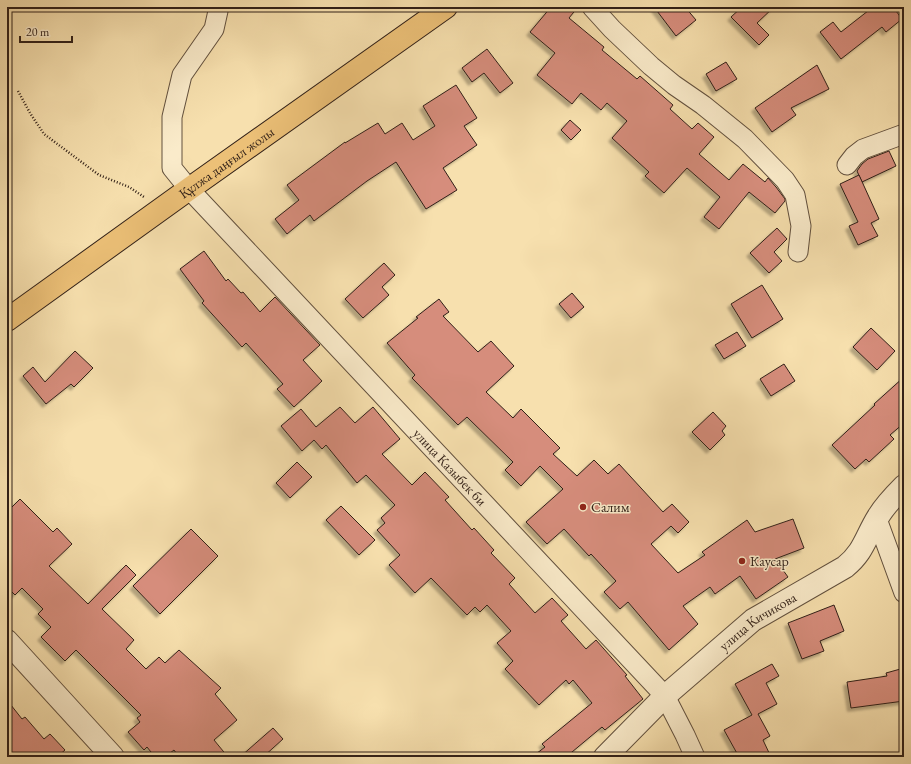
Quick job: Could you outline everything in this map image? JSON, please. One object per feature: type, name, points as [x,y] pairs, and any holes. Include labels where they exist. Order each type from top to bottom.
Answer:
[{"type":"main road","name":"Құлжа даңғыл жолы","points":[[7,320],[446,7]]},
{"type":"street","points":[[592,7],[612,29],[651,66],[745,139],[785,180],[795,195],[801,226],[798,252]]},
{"type":"street","name":"улица Казыбек би","points":[[218,11],[214,28],[182,75],[172,117],[172,168],[189,189],[665,696],[685,735],[694,757]]},
{"type":"street","points":[[846,165],[863,149],[904,134]]},
{"type":"street","name":"улица Кичикова","points":[[605,757],[665,696],[753,620],[855,560],[886,505],[904,486]]},
{"type":"street","points":[[877,519],[904,593]]},
{"type":"street","points":[[7,641],[113,757]]},
{"type":"path","points":[[18,91],[44,134],[99,175],[129,187],[161,209]]},
{"type":"building","points":[[551,7],[578,7],[569,18],[604,47],[602,50],[637,79],[640,76],[673,105],[670,109],[692,129],[698,123],[714,137],[699,154],[729,180],[743,164],[765,182],[768,178],[785,199],[775,213],[749,192],[719,229],[704,217],[720,197],[687,168],[664,193],[645,176],[649,172],[612,138],[627,121],[607,103],[601,110],[581,93],[572,104],[537,75],[555,53],[530,32]]},
{"type":"building","points":[[654,7],[685,7],[696,20],[676,36]]},
{"type":"building","points":[[742,7],[774,7],[757,23],[769,35],[759,45],[731,17]]},
{"type":"building","points":[[873,7],[893,7],[902,19],[886,32],[882,27],[841,59],[820,32],[833,22],[841,32]]},
{"type":"building","points":[[487,49],[513,83],[500,93],[484,73],[472,82],[462,68]]},
{"type":"building","points":[[726,62],[737,79],[716,91],[706,74]]},
{"type":"building","points":[[817,65],[829,89],[791,108],[796,115],[772,132],[755,108]]},
{"type":"building","points":[[456,85],[477,118],[464,126],[477,145],[443,168],[457,190],[426,209],[396,162],[367,181],[314,221],[310,215],[287,234],[275,219],[299,200],[287,185],[345,142],[378,123],[385,134],[402,123],[413,140],[435,126],[423,106]]},
{"type":"building","points":[[570,120],[581,130],[571,140],[561,130]]},
{"type":"building","points":[[889,151],[896,166],[862,182],[857,171],[862,164],[868,159]]},
{"type":"building","points":[[859,175],[879,219],[871,223],[878,236],[858,245],[849,226],[858,222],[840,184]]},
{"type":"building","points":[[777,228],[787,239],[774,252],[782,261],[769,273],[750,253]]},
{"type":"building","points":[[204,251],[226,281],[228,279],[241,293],[243,292],[260,312],[275,297],[320,345],[303,360],[322,381],[294,407],[277,389],[283,384],[246,343],[242,347],[202,303],[204,301],[180,269]]},
{"type":"building","points":[[384,263],[395,275],[382,287],[389,295],[363,318],[345,299]]},
{"type":"building","points":[[762,285],[783,319],[752,338],[731,304]]},
{"type":"building","points":[[572,293],[584,307],[571,318],[559,304]]},
{"type":"building","points":[[439,299],[449,312],[443,316],[478,352],[491,341],[514,366],[486,392],[513,418],[521,409],[560,448],[553,454],[577,476],[594,460],[608,474],[619,464],[663,512],[672,504],[689,522],[678,533],[671,526],[651,544],[678,573],[705,555],[702,552],[747,520],[755,532],[793,519],[804,548],[775,559],[788,577],[756,599],[740,576],[715,594],[710,587],[683,606],[698,624],[669,650],[628,602],[620,609],[604,592],[616,581],[591,554],[589,556],[564,529],[547,544],[526,522],[563,489],[540,466],[521,486],[505,470],[513,462],[467,417],[458,425],[412,378],[415,375],[387,343]]},
{"type":"building","points":[[871,328],[895,351],[877,370],[853,347]]},
{"type":"building","points":[[737,332],[746,346],[724,359],[715,345]]},
{"type":"building","points":[[75,351],[93,368],[74,387],[71,384],[46,404],[23,376],[33,367],[45,382]]},
{"type":"building","points":[[784,364],[795,381],[771,396],[760,379]]},
{"type":"building","points":[[904,377],[904,423],[890,435],[894,439],[869,462],[866,459],[855,469],[832,445]]},
{"type":"building","points":[[340,407],[355,423],[373,407],[400,439],[382,454],[412,485],[425,472],[449,497],[445,500],[472,530],[474,528],[494,550],[491,553],[515,578],[509,584],[535,613],[552,598],[568,615],[561,621],[586,649],[596,640],[627,675],[625,676],[643,699],[605,730],[602,727],[566,757],[532,757],[545,747],[542,744],[592,703],[573,680],[569,684],[566,680],[539,705],[505,669],[513,661],[497,643],[511,631],[487,605],[480,612],[475,607],[467,615],[431,578],[415,593],[389,565],[400,555],[377,530],[385,523],[381,518],[395,505],[366,475],[357,483],[326,445],[322,449],[314,440],[302,451],[281,426],[301,409],[316,427]]},
{"type":"building","points":[[713,412],[726,426],[722,431],[725,435],[710,450],[692,432]]},
{"type":"building","points":[[297,462],[312,477],[290,498],[276,483]]},
{"type":"building","points":[[20,499],[53,532],[57,528],[72,544],[49,566],[88,604],[126,565],[136,575],[102,609],[134,640],[126,649],[146,669],[159,657],[165,663],[179,650],[221,688],[215,694],[237,720],[214,740],[228,757],[179,757],[174,750],[165,757],[155,757],[147,747],[144,750],[128,732],[140,722],[137,718],[141,715],[76,650],[65,661],[41,637],[51,627],[38,614],[43,609],[22,588],[15,595],[7,587],[7,512]]},
{"type":"building","points":[[341,506],[375,540],[359,555],[326,520]]},
{"type":"building","points":[[191,529],[218,556],[160,614],[133,586]]},
{"type":"building","points":[[834,605],[844,631],[820,641],[824,651],[802,659],[788,623]]},
{"type":"building","points":[[772,664],[779,676],[766,683],[777,704],[758,714],[770,736],[763,740],[771,757],[739,757],[724,730],[752,715],[735,684]]},
{"type":"building","points":[[904,668],[904,701],[851,708],[847,682],[887,676],[886,673]]},
{"type":"building","points":[[7,700],[22,719],[25,717],[44,739],[50,734],[65,750],[57,757],[7,757]]},
{"type":"building","points":[[273,728],[283,739],[263,757],[240,757]]},
{"type":"place","name":"Салим","points":[[583,507]]},
{"type":"place","name":"Каусар","points":[[742,561]]}]
